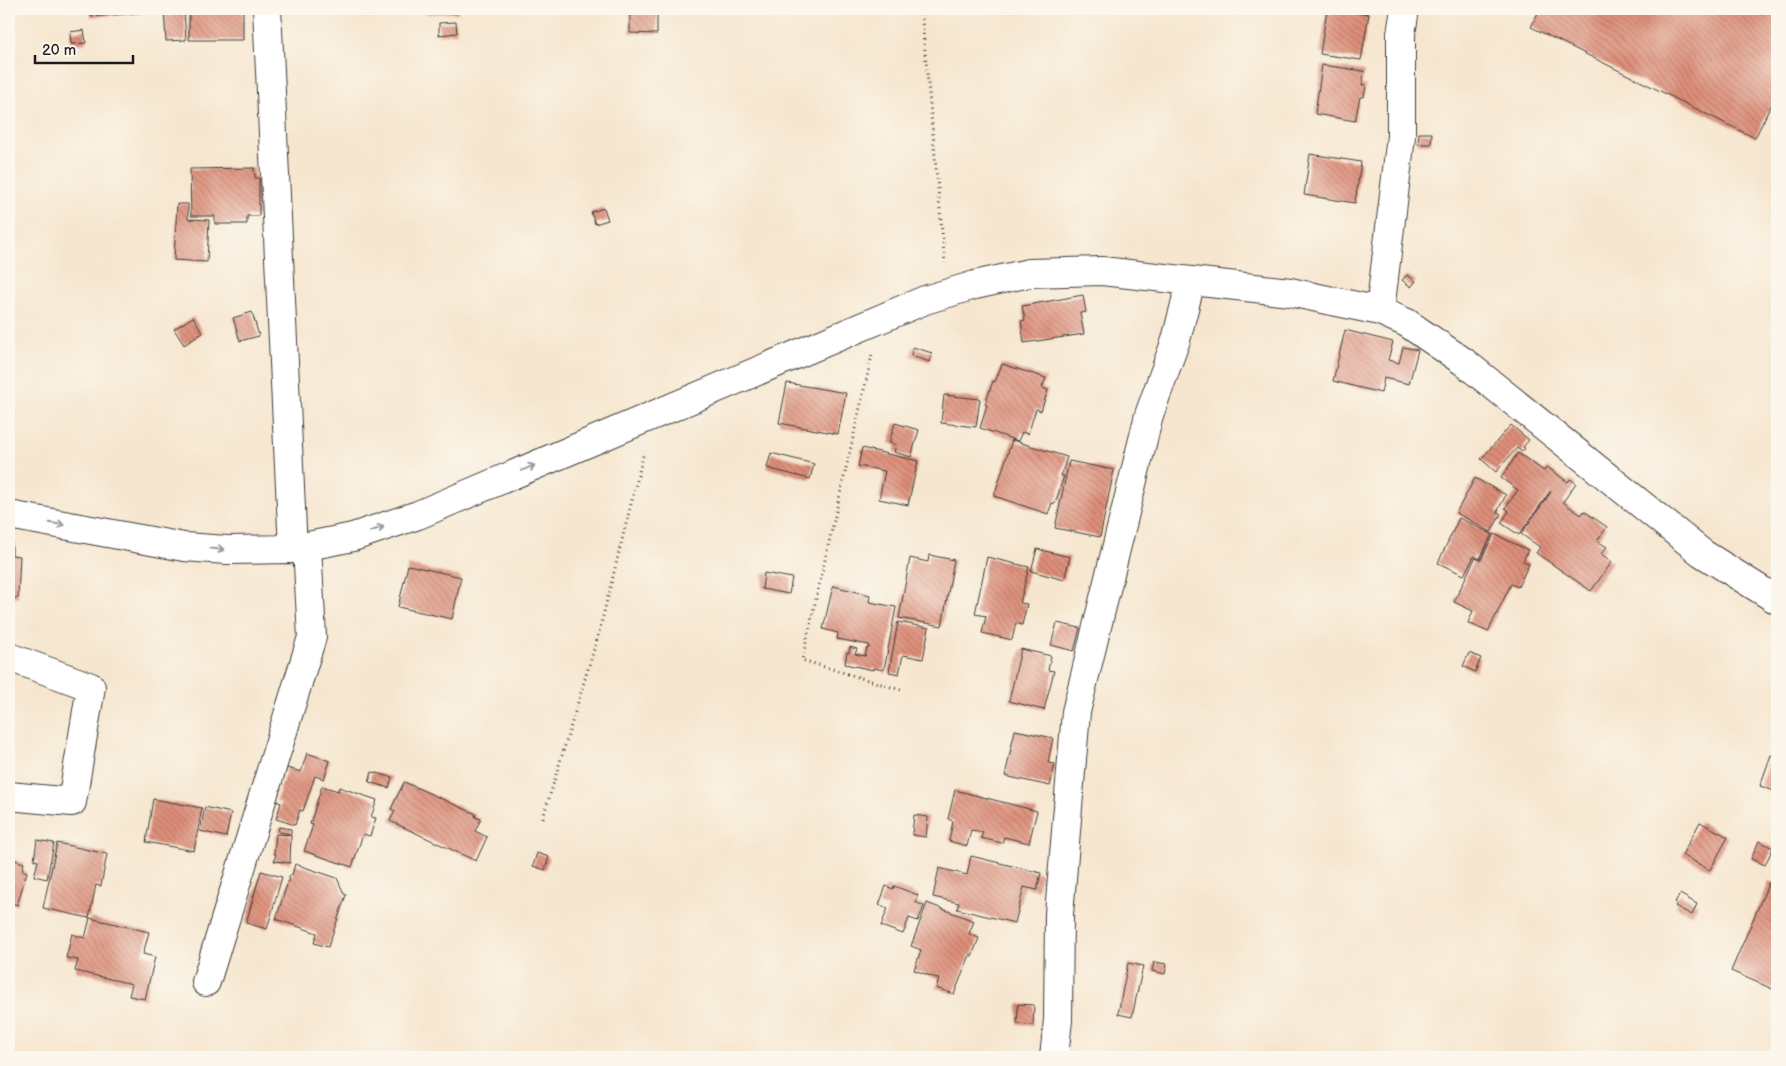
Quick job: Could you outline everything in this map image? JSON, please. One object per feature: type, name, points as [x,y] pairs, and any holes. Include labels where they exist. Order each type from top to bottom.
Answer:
[{"type":"street","points":[[206,982],[312,636],[300,547],[267,9]]},
{"type":"street","points":[[1380,311],[1401,136],[1401,34],[1405,9]]},
{"type":"street","points":[[9,515],[184,547],[227,550],[300,547],[353,536],[418,515],[925,300],[975,285],[1029,273],[1102,271],[1290,292],[1380,311],[1407,323],[1464,362],[1702,553],[1777,600]]},
{"type":"street","points":[[1054,1057],[1058,1020],[1059,914],[1076,712],[1149,414],[1176,340],[1190,281]]},
{"type":"street","points":[[9,657],[91,688],[72,802],[9,796]]},
{"type":"path","points":[[921,9],[948,293]]},
{"type":"path","points":[[865,326],[875,344],[802,660],[901,690]]},
{"type":"path","points":[[543,818],[598,636],[648,438],[645,418]]},
{"type":"building","points":[[90,9],[159,9],[159,11],[91,17]]},
{"type":"building","points":[[184,9],[186,40],[166,41],[164,10]]},
{"type":"building","points":[[189,9],[243,9],[243,40],[189,40]]},
{"type":"building","points":[[426,9],[458,9],[458,13],[426,14]]},
{"type":"building","points":[[630,9],[657,9],[657,34],[630,33]]},
{"type":"building","points":[[1327,9],[1369,14],[1361,60],[1320,54]]},
{"type":"building","points":[[1540,9],[1777,9],[1777,93],[1755,138],[1531,27]]},
{"type":"building","points":[[456,22],[457,33],[439,35],[439,23]]},
{"type":"building","points":[[84,30],[86,43],[71,44],[70,32]]},
{"type":"building","points":[[1322,65],[1364,71],[1362,85],[1366,85],[1364,97],[1360,97],[1355,121],[1315,114]]},
{"type":"building","points":[[1419,133],[1432,133],[1431,144],[1418,144]]},
{"type":"building","points":[[1310,154],[1361,162],[1355,203],[1304,195]]},
{"type":"building","points":[[254,168],[255,178],[259,178],[259,216],[247,216],[247,224],[215,224],[215,216],[191,216],[190,169]]},
{"type":"building","points":[[177,204],[188,204],[188,219],[209,220],[207,262],[174,260]]},
{"type":"building","points":[[604,208],[608,220],[595,224],[591,212]]},
{"type":"building","points":[[1407,275],[1416,281],[1411,287],[1402,280]]},
{"type":"building","points":[[1083,295],[1086,312],[1080,313],[1084,334],[1024,343],[1021,321],[1025,320],[1022,306]]},
{"type":"building","points":[[252,312],[259,336],[240,341],[233,318]]},
{"type":"building","points":[[193,317],[203,333],[184,345],[174,329]]},
{"type":"building","points":[[1345,330],[1393,342],[1388,360],[1399,363],[1403,347],[1418,350],[1409,384],[1384,378],[1381,393],[1333,381]]},
{"type":"building","points":[[913,347],[932,353],[930,362],[911,356]]},
{"type":"building","points":[[1002,364],[1046,378],[1042,388],[1048,390],[1041,411],[1036,409],[1028,434],[1022,432],[1018,441],[980,428],[987,405],[985,404],[993,381],[995,382]]},
{"type":"building","points":[[787,383],[846,393],[838,434],[779,423]]},
{"type":"building","points":[[944,395],[980,399],[976,427],[941,423]]},
{"type":"building","points":[[895,423],[919,430],[911,457],[894,452],[896,445],[889,443]]},
{"type":"building","points":[[1511,425],[1529,440],[1523,447],[1525,448],[1522,452],[1517,448],[1496,472],[1481,459]]},
{"type":"building","points":[[1012,440],[1067,457],[1061,476],[1064,476],[1055,504],[1052,503],[1048,514],[994,496]]},
{"type":"building","points":[[862,448],[918,461],[908,505],[879,499],[885,471],[858,466]]},
{"type":"building","points":[[771,453],[814,464],[810,479],[767,468]]},
{"type":"building","points":[[1518,453],[1544,471],[1547,467],[1568,482],[1570,479],[1576,483],[1563,502],[1581,515],[1584,511],[1607,527],[1597,541],[1607,547],[1601,554],[1612,562],[1591,591],[1536,553],[1540,547],[1521,534],[1551,492],[1519,535],[1501,523],[1509,511],[1505,508],[1518,490],[1501,478]]},
{"type":"building","points":[[1069,461],[1114,470],[1100,537],[1055,528]]},
{"type":"building","points":[[1475,478],[1506,495],[1497,512],[1501,514],[1491,532],[1456,513]]},
{"type":"building","points":[[1459,518],[1492,534],[1480,559],[1474,556],[1464,575],[1438,563]]},
{"type":"building","points":[[1494,534],[1528,550],[1523,561],[1529,564],[1518,587],[1511,584],[1488,632],[1468,623],[1473,611],[1454,602],[1475,558],[1481,560]]},
{"type":"building","points":[[9,543],[12,543],[12,555],[20,556],[18,598],[9,598]]},
{"type":"building","points":[[1037,549],[1070,557],[1064,580],[1031,571]]},
{"type":"building","points":[[929,555],[954,560],[942,626],[899,618],[910,558],[928,562]]},
{"type":"building","points":[[987,557],[1029,567],[1020,603],[1027,604],[1022,625],[1016,623],[1012,640],[982,633],[986,616],[975,614]]},
{"type":"building","points":[[408,565],[461,577],[452,619],[398,607]]},
{"type":"building","points":[[764,573],[792,578],[789,594],[762,589]]},
{"type":"building","points":[[833,586],[870,595],[869,602],[896,607],[884,670],[873,668],[873,670],[845,664],[850,647],[857,649],[855,654],[865,656],[869,645],[837,639],[838,633],[823,629]]},
{"type":"building","points":[[898,622],[929,628],[923,659],[903,655],[899,674],[889,672]]},
{"type":"building","points":[[1057,623],[1080,628],[1074,651],[1051,645]]},
{"type":"building","points":[[1021,649],[1051,656],[1048,670],[1054,671],[1044,710],[1009,701]]},
{"type":"building","points":[[1469,653],[1481,658],[1475,672],[1463,666]]},
{"type":"building","points":[[1015,730],[1053,738],[1048,763],[1055,764],[1050,786],[1005,776]]},
{"type":"building","points":[[307,753],[330,761],[324,779],[315,776],[303,811],[300,810],[295,825],[276,819],[281,803],[276,801],[287,768],[301,772]]},
{"type":"building","points":[[1771,755],[1777,757],[1777,792],[1760,786]]},
{"type":"building","points":[[372,772],[392,777],[389,788],[369,782]]},
{"type":"building","points":[[404,782],[476,814],[475,817],[481,819],[475,831],[487,837],[476,861],[390,821],[395,811],[391,809]]},
{"type":"building","points":[[322,786],[338,791],[339,787],[377,800],[371,817],[376,818],[370,836],[363,834],[352,867],[304,851],[313,825],[310,824]]},
{"type":"building","points":[[955,790],[1037,811],[1029,843],[1004,837],[1002,843],[981,838],[983,832],[971,830],[967,846],[949,841],[953,821],[948,819]]},
{"type":"building","points":[[153,799],[202,808],[194,851],[146,842]]},
{"type":"building","points":[[205,807],[231,813],[226,837],[200,831]]},
{"type":"building","points":[[914,815],[928,817],[926,837],[912,835]]},
{"type":"building","points":[[1700,822],[1728,837],[1710,870],[1682,855]]},
{"type":"building","points":[[279,827],[291,829],[291,834],[278,832]]},
{"type":"building","points":[[276,834],[291,835],[290,863],[274,861]]},
{"type":"building","points":[[37,840],[54,843],[47,879],[34,876],[38,861],[34,860]]},
{"type":"building","points":[[1759,841],[1773,848],[1765,865],[1751,859]]},
{"type":"building","points":[[57,843],[107,854],[101,886],[96,885],[89,918],[43,908]]},
{"type":"building","points":[[537,853],[549,857],[545,870],[533,866]]},
{"type":"building","points":[[971,856],[1041,873],[1037,890],[1024,887],[1015,923],[957,909],[959,903],[933,897],[939,868],[967,875]]},
{"type":"building","points":[[12,859],[24,863],[22,870],[27,872],[17,905],[9,902],[9,868]]},
{"type":"building","points":[[295,864],[337,878],[346,895],[328,947],[314,943],[317,933],[276,919]]},
{"type":"building","points":[[261,871],[282,877],[267,929],[246,923]]},
{"type":"building","points":[[1769,882],[1777,885],[1777,991],[1731,971]]},
{"type":"building","points":[[886,886],[893,889],[894,886],[918,895],[915,902],[924,906],[918,921],[909,918],[903,934],[881,926],[888,908],[879,905]]},
{"type":"building","points":[[1680,894],[1697,904],[1692,915],[1675,906],[1677,903],[1675,902]]},
{"type":"building","points":[[927,903],[974,921],[969,934],[979,938],[954,994],[936,988],[939,979],[914,970],[921,950],[911,946]]},
{"type":"building","points":[[90,918],[149,932],[143,954],[155,957],[145,999],[129,996],[132,984],[75,971],[78,960],[66,958],[72,934],[85,938]]},
{"type":"building","points":[[1154,962],[1167,964],[1165,974],[1152,971]]},
{"type":"building","points":[[1128,963],[1143,966],[1132,1017],[1118,1014]]},
{"type":"building","points":[[1018,1004],[1034,1005],[1033,1025],[1017,1024]]}]
